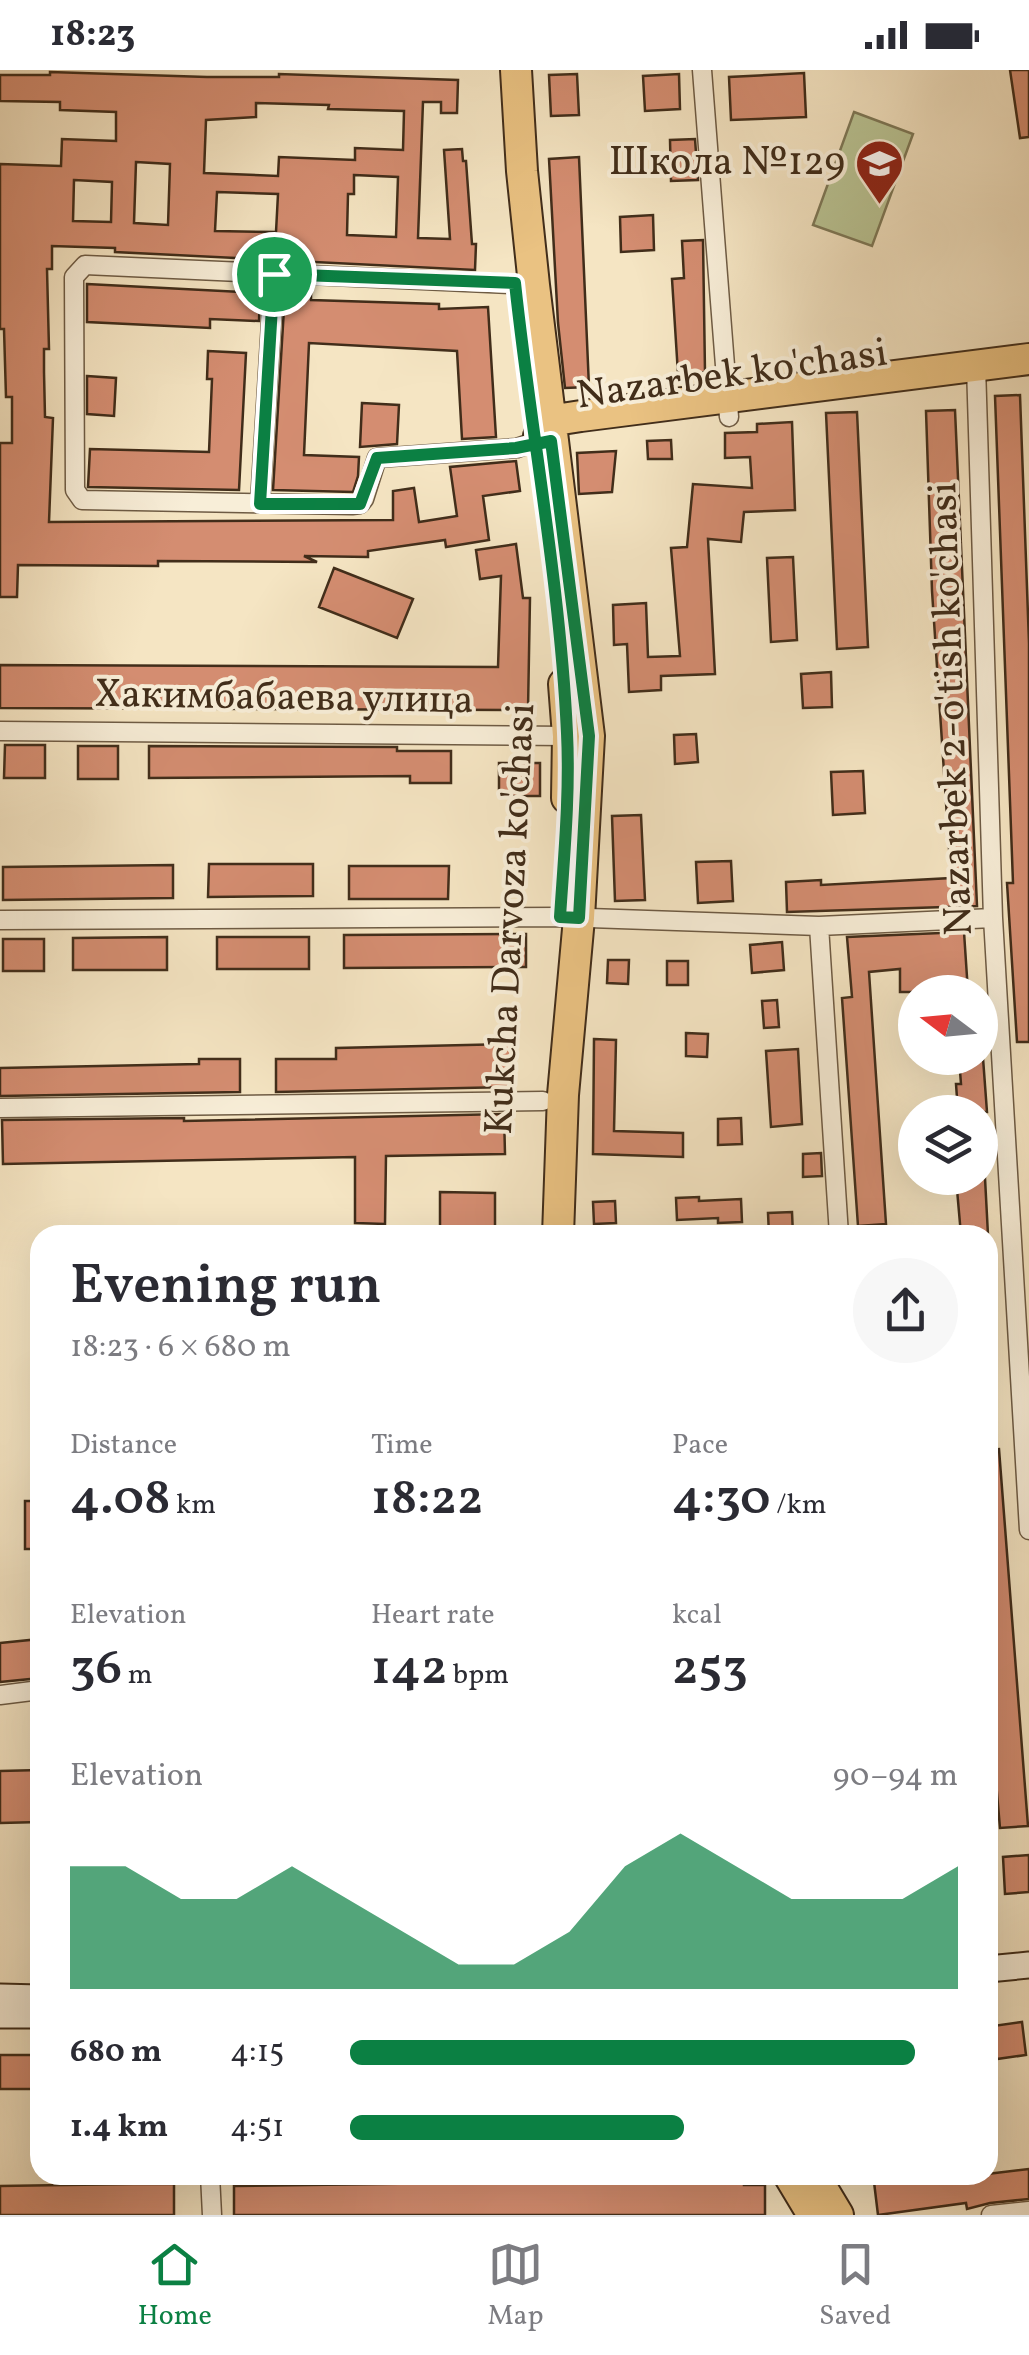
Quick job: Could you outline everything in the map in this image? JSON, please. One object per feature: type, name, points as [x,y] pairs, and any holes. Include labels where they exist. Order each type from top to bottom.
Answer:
[{"type":"main road","name":"Kukcha Darvoza ko'chasi","points":[[496,70],[589,736],[570,917],[543,1102],[538,1225]]},
{"type":"main road","name":"Kukcha Darvoza ko'chasi","points":[[516,70],[525,284]]},
{"type":"main road","name":"Nazarbek ko'chasi","points":[[977,375],[1029,359]]},
{"type":"main road","name":"Nazarbek ko'chasi","points":[[545,435],[977,375],[1029,377]]},
{"type":"main road","name":"Kukcha Darvoza ko'chasi","points":[[545,435],[568,736],[570,917],[558,1225]]},
{"type":"main road","points":[[998,1968],[1029,1965]]},
{"type":"main road","points":[[0,1998],[30,1998]]},
{"type":"main road","points":[[0,2015],[30,2015]]},
{"type":"main road","points":[[795,2185],[813,2215]]},
{"type":"main road","points":[[820,2185],[838,2215]]},
{"type":"street","points":[[702,70],[728,407]]},
{"type":"street","points":[[525,284],[85,266],[74,277],[77,497],[360,504],[377,458],[516,448],[545,435]]},
{"type":"street","points":[[260,504],[274,274]]},
{"type":"street","name":"Nazarbek 2-o'tish ko'chasi","points":[[977,375],[993,918],[1029,1530]]},
{"type":"street","name":"Хакимбабаева улица","points":[[0,731],[568,736]]},
{"type":"street","points":[[0,920],[570,917],[820,926],[993,918]]},
{"type":"street","points":[[820,926],[837,1225]]},
{"type":"street","points":[[0,1108],[543,1102]]},
{"type":"street","points":[[0,1695],[30,1691]]},
{"type":"street","points":[[210,2185],[212,2215]]},
{"type":"street","points":[[991,2215],[1029,2211]]},
{"type":"green space","points":[[854,112],[913,134],[872,246],[813,225]]},
{"type":"building","points":[[1010,70],[1029,70],[1029,137],[1020,138]]},
{"type":"building","points":[[804,73],[806,117],[731,120],[729,77]]},
{"type":"building","points":[[279,74],[458,80],[457,113],[441,113],[441,102],[423,102],[418,238],[450,239],[444,150],[462,149],[472,244],[476,244],[475,270],[52,246],[52,269],[47,269],[49,349],[44,349],[45,417],[53,418],[49,522],[393,520],[393,491],[414,488],[419,522],[457,516],[450,467],[516,461],[520,491],[483,496],[489,540],[446,547],[445,540],[368,551],[368,557],[304,556],[317,562],[18,565],[17,597],[0,597],[0,443],[12,443],[12,397],[6,397],[4,329],[0,329],[0,164],[61,166],[62,139],[116,141],[116,112],[60,110],[60,102],[0,101],[0,75]],"holes":[[[256,103],[404,111],[403,150],[355,148],[355,160],[279,157],[278,176],[204,173],[206,120],[256,117]],[[136,162],[170,164],[168,225],[134,223]],[[354,175],[398,177],[396,237],[347,235],[348,194],[354,194]],[[74,180],[112,182],[111,222],[73,221]],[[217,192],[278,194],[276,232],[215,231]]]},
{"type":"building","points":[[577,74],[579,115],[551,116],[549,75]]},
{"type":"building","points":[[679,74],[680,109],[645,111],[643,76]]},
{"type":"building","points":[[695,139],[698,180],[671,181],[670,140]]},
{"type":"building","points":[[579,157],[589,387],[565,388],[549,159]]},
{"type":"building","points":[[653,215],[654,250],[621,252],[620,217]]},
{"type":"building","points":[[703,240],[705,372],[678,374],[672,279],[684,278],[682,241]]},
{"type":"building","points":[[87,284],[260,293],[259,321],[210,319],[210,328],[87,322]]},
{"type":"building","points":[[285,292],[311,293],[311,300],[439,304],[439,309],[488,307],[496,437],[462,439],[457,351],[309,343],[304,455],[359,457],[358,476],[353,492],[273,490]]},
{"type":"building","points":[[208,351],[246,353],[239,490],[88,487],[90,449],[209,452],[212,379],[207,379]]},
{"type":"building","points":[[87,376],[116,378],[114,416],[87,414]]},
{"type":"building","points":[[1020,395],[1029,643],[1029,1042],[1017,1042],[1007,883],[1013,883],[995,396]]},
{"type":"building","points":[[362,403],[399,405],[397,444],[360,447]]},
{"type":"building","points":[[955,410],[977,906],[787,912],[786,882],[821,880],[821,885],[951,878],[932,591],[926,411]]},
{"type":"building","points":[[857,412],[868,647],[837,649],[826,413]]},
{"type":"building","points":[[792,422],[795,510],[744,512],[741,542],[708,539],[715,674],[661,676],[661,690],[629,692],[627,644],[614,645],[613,605],[646,603],[648,657],[680,656],[671,548],[687,547],[693,484],[752,488],[750,457],[725,458],[725,433],[757,432],[757,424]]},
{"type":"building","points":[[671,440],[672,459],[648,459],[647,441]]},
{"type":"building","points":[[616,451],[612,492],[579,494],[577,453]]},
{"type":"building","points":[[516,544],[523,598],[530,598],[528,710],[0,708],[0,665],[498,667],[501,576],[480,579],[476,550]]},
{"type":"building","points":[[793,557],[797,640],[771,642],[767,558]]},
{"type":"building","points":[[334,568],[413,599],[397,638],[319,607]]},
{"type":"building","points":[[831,672],[832,707],[803,708],[801,674]]},
{"type":"building","points":[[696,734],[698,762],[675,764],[674,735]]},
{"type":"building","points":[[5,745],[45,745],[45,778],[4,778]]},
{"type":"building","points":[[78,746],[118,746],[118,779],[78,779]]},
{"type":"building","points":[[149,746],[397,747],[397,751],[451,751],[451,783],[410,783],[410,776],[149,778]]},
{"type":"building","points":[[499,763],[540,763],[540,796],[499,796]]},
{"type":"building","points":[[863,771],[865,813],[833,815],[831,772]]},
{"type":"building","points":[[641,815],[645,900],[615,901],[612,816]]},
{"type":"building","points":[[731,861],[733,901],[698,903],[696,862]]},
{"type":"building","points":[[209,864],[313,864],[313,896],[208,897]]},
{"type":"building","points":[[173,865],[173,898],[3,900],[3,867]]},
{"type":"building","points":[[349,866],[449,866],[448,899],[349,899]]},
{"type":"building","points":[[964,932],[967,975],[900,975],[900,969],[869,972],[886,1224],[858,1225],[842,998],[852,997],[847,937]]},
{"type":"building","points":[[526,934],[526,967],[344,968],[344,935]]},
{"type":"building","points":[[167,937],[167,970],[73,970],[73,938]]},
{"type":"building","points":[[217,937],[309,937],[309,969],[217,969]]},
{"type":"building","points":[[3,939],[44,939],[44,971],[3,971]]},
{"type":"building","points":[[782,942],[784,970],[752,973],[750,945]]},
{"type":"building","points":[[608,960],[629,960],[628,984],[607,983]]},
{"type":"building","points":[[667,961],[688,961],[688,985],[667,985]]},
{"type":"building","points":[[777,1000],[779,1027],[764,1028],[762,1001]]},
{"type":"building","points":[[686,1033],[708,1034],[707,1057],[686,1056]]},
{"type":"building","points":[[594,1039],[616,1040],[614,1131],[683,1133],[683,1157],[593,1154]]},
{"type":"building","points":[[513,1044],[513,1087],[276,1092],[276,1059],[336,1059],[336,1048]]},
{"type":"building","points":[[798,1049],[802,1124],[771,1127],[766,1051]]},
{"type":"building","points":[[199,1059],[240,1059],[240,1092],[0,1096],[0,1068],[199,1064]]},
{"type":"building","points":[[960,1075],[984,1075],[986,1095],[957,1095],[956,1084],[961,1084]]},
{"type":"building","points":[[504,1114],[505,1154],[386,1156],[385,1224],[355,1223],[355,1157],[3,1164],[2,1120],[184,1121]]},
{"type":"building","points":[[741,1118],[742,1144],[718,1145],[718,1119]]},
{"type":"building","points":[[821,1153],[822,1176],[803,1177],[803,1154]]},
{"type":"building","points":[[440,1192],[495,1193],[495,1225],[440,1225]]},
{"type":"building","points":[[957,1195],[986,1195],[987,1225],[960,1225]]},
{"type":"building","points":[[699,1197],[699,1201],[741,1199],[742,1222],[718,1223],[718,1218],[677,1220],[676,1198]]},
{"type":"building","points":[[615,1201],[616,1223],[594,1224],[593,1202]]},
{"type":"building","points":[[792,1212],[793,1225],[769,1225],[768,1213]]},
{"type":"building","points":[[998,1449],[1028,1826],[1000,1828],[998,1805]]},
{"type":"building","points":[[25,1501],[30,1501],[30,1549],[25,1549]]},
{"type":"building","points":[[30,1640],[30,1679],[0,1682],[0,1643]]},
{"type":"building","points":[[30,1770],[30,1822],[0,1823],[0,1771]]},
{"type":"building","points":[[1029,1855],[1029,1892],[1005,1894],[1003,1857]]},
{"type":"building","points":[[1022,2022],[1026,2055],[998,2059],[998,2025]]},
{"type":"building","points":[[0,2055],[30,2055],[30,2089],[0,2089]]},
{"type":"building","points":[[1029,2169],[1029,2199],[967,2209],[966,2203],[878,2215],[874,2185],[998,2185],[998,2173]]},
{"type":"building","points":[[174,2185],[174,2215],[0,2215],[0,2186]]},
{"type":"building","points":[[765,2185],[765,2215],[234,2215],[234,2186]]},
{"type":"place","name":"Школа №129","points":[[880,206]]},
{"type":"route","points":[[274,274],[260,504],[360,504],[377,458],[516,448],[534,442],[551,441],[589,736],[579,918],[560,917],[568,772],[565,693],[545,524],[534,442],[526,379],[515,283],[274,274]]}]
